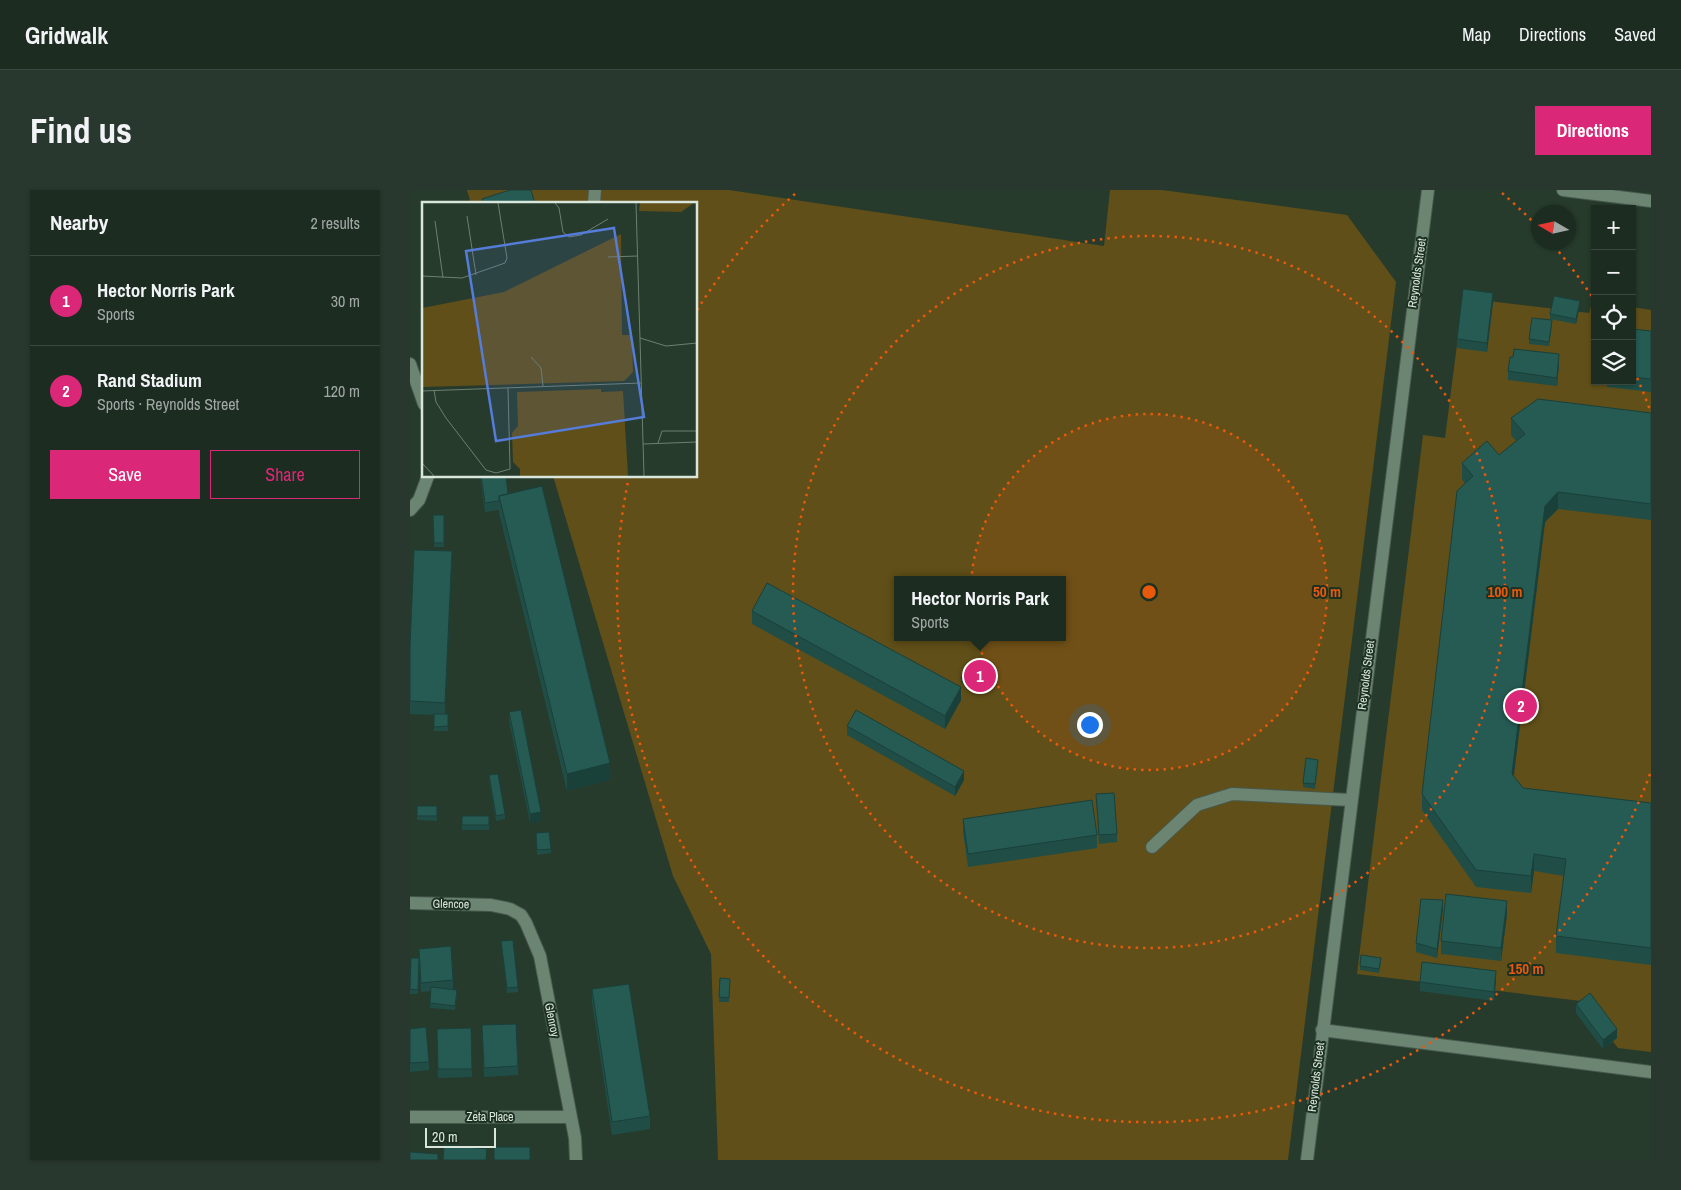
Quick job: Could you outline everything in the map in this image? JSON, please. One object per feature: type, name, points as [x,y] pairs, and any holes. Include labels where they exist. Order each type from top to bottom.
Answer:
[{"type":"street","name":"Reynolds Street","points":[[1307,1160],[1350,800],[1428,190]]},
{"type":"street","points":[[1563,190],[1651,200]]},
{"type":"street","points":[[410,364],[422,398]]},
{"type":"street","points":[[410,510],[419,500],[427,478]]},
{"type":"street","points":[[1152,847],[1197,805],[1232,794],[1350,800]]},
{"type":"street","name":"Glencoe","points":[[410,903],[491,905]]},
{"type":"street","name":"Glenroy","points":[[491,905],[510,909],[520,915],[534,937],[540,956],[571,1118],[576,1160]]},
{"type":"street","points":[[1322,1030],[1651,1072]]},
{"type":"street","name":"Zeta Place","points":[[410,1117],[571,1118]]},
{"type":"shaded area","points":[[467,190],[729,190],[1104,246],[1110,190],[1162,190],[1347,215],[1396,282],[1288,1160],[718,1160],[711,954],[673,876],[554,478],[698,478],[698,202],[470,202]]},
{"type":"shaded area","points":[[1463,298],[1589,313],[1591,306],[1591,385],[1636,385],[1636,308],[1651,310],[1651,1052],[1618,1048],[1581,1001],[1357,974],[1423,435],[1445,438]]},
{"type":"building","points":[[510,190],[531,190],[534,202],[483,202],[482,199]]},
{"type":"building","points":[[1463,289],[1493,293],[1487,343],[1457,339]]},
{"type":"building","points":[[1554,296],[1580,301],[1576,319],[1550,314]]},
{"type":"building","points":[[1532,318],[1552,320],[1549,342],[1529,339]]},
{"type":"building","points":[[1636,329],[1651,331],[1651,379],[1636,377]]},
{"type":"building","points":[[1514,349],[1559,354],[1557,378],[1508,371],[1510,357],[1513,357]]},
{"type":"building","points":[[1538,399],[1651,413],[1651,504],[1558,492],[1545,506],[1512,774],[1523,788],[1651,803],[1651,948],[1556,936],[1566,859],[1534,854],[1531,876],[1476,870],[1422,794],[1457,491],[1473,476],[1462,463],[1487,441],[1499,455],[1525,434],[1511,418]]},
{"type":"building","points":[[481,478],[506,478],[508,494],[499,496],[499,501],[485,503]]},
{"type":"building","points":[[542,486],[610,763],[567,774],[499,496]]},
{"type":"building","points":[[433,515],[444,515],[444,543],[434,543]]},
{"type":"building","points":[[414,550],[452,551],[445,703],[410,701]]},
{"type":"building","points":[[767,583],[961,687],[945,716],[752,611]]},
{"type":"building","points":[[968,663],[978,667],[972,683],[961,678]]},
{"type":"building","points":[[521,710],[541,812],[530,814],[509,712]]},
{"type":"building","points":[[856,710],[964,771],[955,787],[847,726]]},
{"type":"building","points":[[434,714],[448,714],[448,726],[434,727]]},
{"type":"building","points":[[1306,758],[1318,760],[1315,784],[1303,783]]},
{"type":"building","points":[[498,774],[505,814],[496,816],[489,775]]},
{"type":"building","points":[[1114,793],[1117,834],[1099,835],[1096,794]]},
{"type":"building","points":[[1092,800],[1097,835],[968,854],[963,819]]},
{"type":"building","points":[[417,806],[437,806],[437,816],[417,816]]},
{"type":"building","points":[[462,816],[489,816],[489,825],[462,825]]},
{"type":"building","points":[[549,832],[551,849],[537,850],[536,833]]},
{"type":"building","points":[[1446,894],[1507,901],[1501,948],[1441,941]]},
{"type":"building","points":[[1421,899],[1443,900],[1437,949],[1416,943]]},
{"type":"building","points":[[513,940],[518,987],[507,988],[501,941]]},
{"type":"building","points":[[451,946],[453,980],[421,983],[419,949]]},
{"type":"building","points":[[1361,955],[1381,958],[1379,969],[1360,966]]},
{"type":"building","points":[[411,958],[419,958],[418,990],[410,989]]},
{"type":"building","points":[[1422,962],[1496,971],[1494,992],[1420,982]]},
{"type":"building","points":[[720,978],[730,979],[729,998],[719,997]]},
{"type":"building","points":[[629,984],[650,1116],[612,1122],[592,989]]},
{"type":"building","points":[[431,987],[457,990],[455,1006],[430,1003]]},
{"type":"building","points":[[1590,993],[1617,1029],[1603,1040],[1576,1004]]},
{"type":"building","points":[[516,1024],[518,1066],[484,1068],[482,1025]]},
{"type":"building","points":[[426,1027],[429,1062],[410,1063],[410,1029]]},
{"type":"building","points":[[471,1028],[472,1069],[438,1069],[437,1029]]},
{"type":"building","points":[[444,1145],[487,1149],[486,1160],[443,1160]]},
{"type":"building","points":[[494,1147],[530,1147],[530,1160],[494,1160]]},
{"type":"building","points":[[410,1152],[438,1154],[438,1160],[410,1160]]},
{"type":"place","name":"Hector Norris Park","points":[[980,676]]},
{"type":"place","name":"Rand Stadium","points":[[1521,706]]}]
